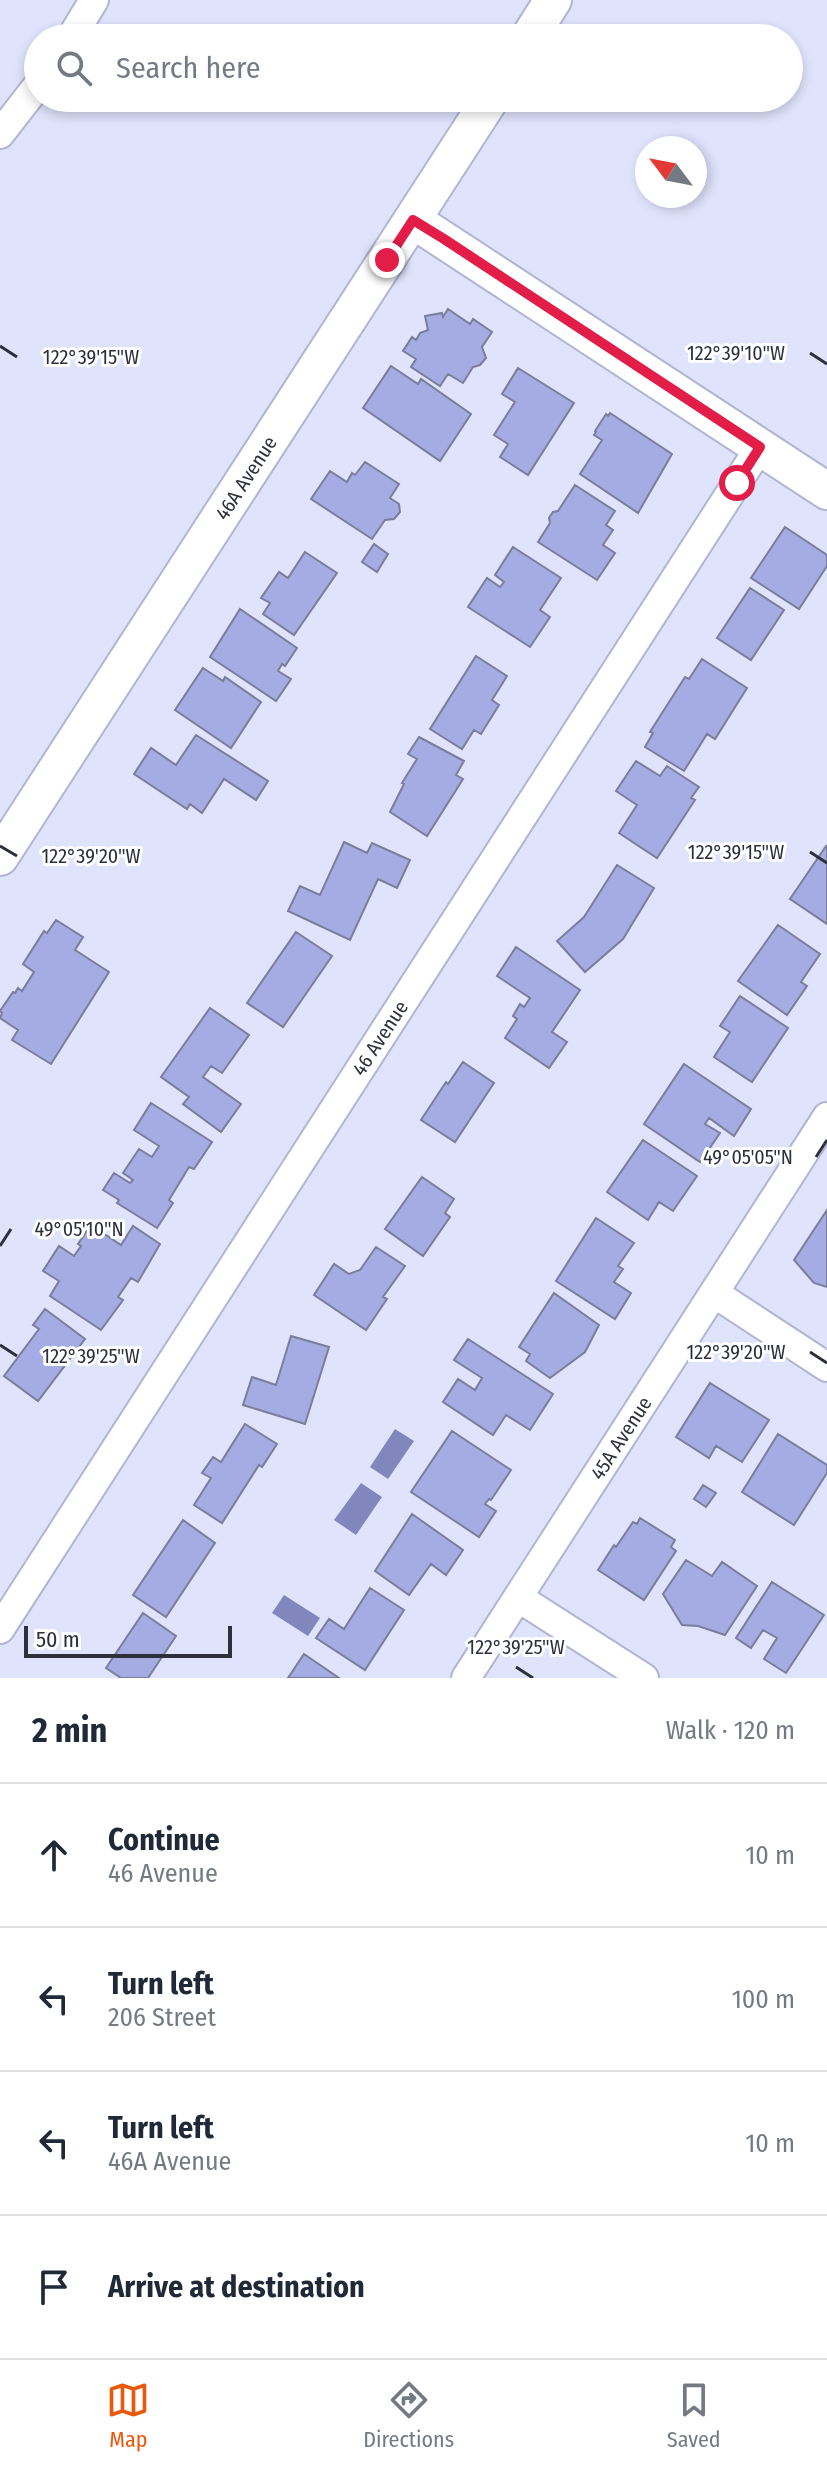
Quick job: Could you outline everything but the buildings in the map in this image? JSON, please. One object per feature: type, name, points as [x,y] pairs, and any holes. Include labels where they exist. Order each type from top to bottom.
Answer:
[{"type":"street","points":[[79,24],[94,0]]},
{"type":"street","points":[[538,24],[553,0]]},
{"type":"street","points":[[0,134],[24,103]]},
{"type":"street","name":"46A Avenue","points":[[0,857],[482,112]]},
{"type":"street","points":[[413,220],[827,491]]},
{"type":"street","name":"46 Avenue","points":[[0,1629],[760,447]]},
{"type":"street","name":"45A Avenue","points":[[466,1678],[827,1117]]},
{"type":"street","points":[[714,1293],[827,1367]]},
{"type":"street","points":[[519,1598],[644,1678]]},
{"type":"water","points":[[395,1429],[414,1441],[388,1479],[370,1467]]},
{"type":"water","points":[[361,1483],[382,1497],[356,1535],[334,1520]]},
{"type":"water","points":[[284,1595],[320,1618],[308,1636],[272,1613]]},
{"type":"route","points":[[387,260],[413,220],[444,239],[760,447],[737,483]]}]
